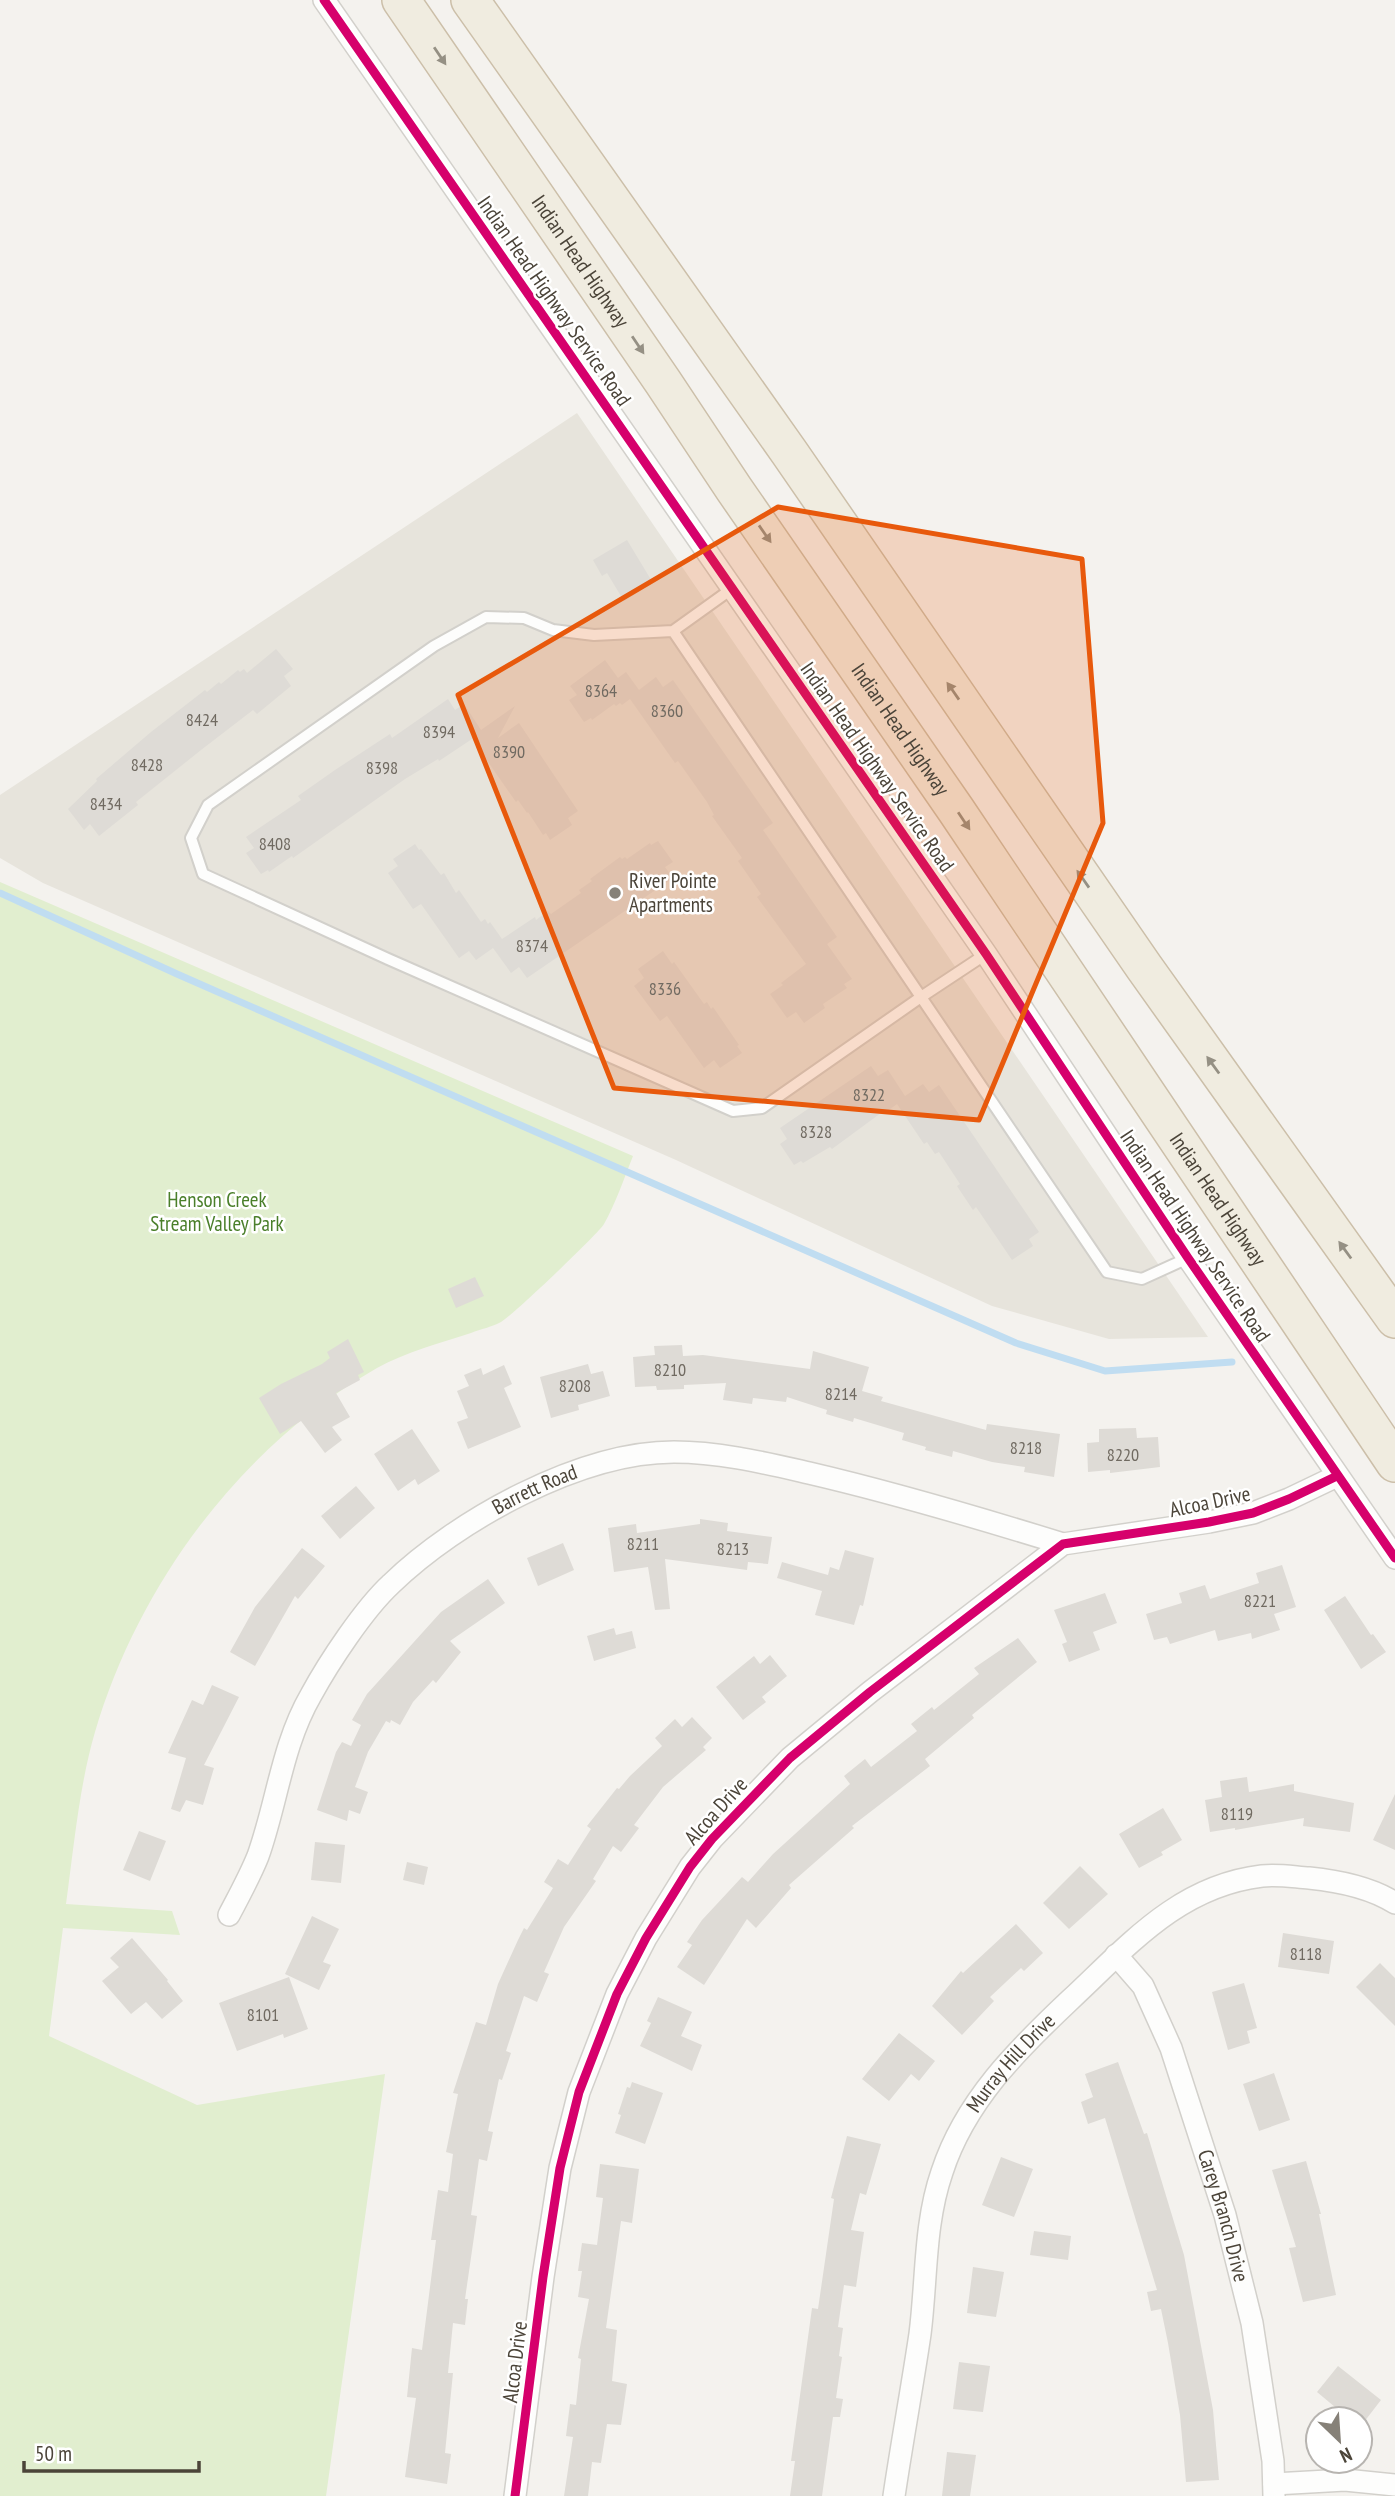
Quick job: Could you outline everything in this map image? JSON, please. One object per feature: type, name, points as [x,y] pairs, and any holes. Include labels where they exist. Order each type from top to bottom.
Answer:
[{"type":"highway","name":"Indian Head Highway","points":[[401,0],[956,810],[1395,1463]]},
{"type":"highway","points":[[470,0],[789,452],[1144,967],[1395,1320]]},
{"type":"street","name":"Indian Head Highway Service Road","points":[[324,0],[986,954],[1188,1258],[1395,1558]]},
{"type":"street","name":"Barrett Road","points":[[229,1915],[257,1857],[279,1776],[302,1713],[310,1695],[341,1648],[389,1585],[460,1530],[526,1492],[620,1458],[673,1452],[723,1455],[856,1484],[1063,1544]]},
{"type":"street","name":"Alcoa Drive","points":[[515,2496],[560,2168],[579,2092],[617,1994],[661,1912],[712,1839],[790,1758],[870,1692],[1063,1544],[1253,1513],[1338,1476]]},
{"type":"street","name":"Murray Hill Drive","points":[[894,2496],[920,2332],[934,2197],[943,2169],[971,2110],[1022,2045],[1151,1924],[1218,1886],[1263,1875],[1324,1879],[1381,1895],[1395,1903]]},
{"type":"street","name":"Carey Branch Drive","points":[[1116,1955],[1143,1986],[1171,2048],[1225,2215],[1252,2323],[1274,2490]]},
{"type":"street","points":[[1274,2490],[1345,2480],[1395,2485]]},
{"type":"lane","points":[[733,588],[673,631],[594,635],[553,630],[524,618],[486,617],[433,646],[208,805],[191,838],[204,874],[388,959],[733,1111],[762,1108],[986,954]]},
{"type":"lane","points":[[673,631],[1107,1272],[1142,1279],[1188,1258]]},
{"type":"highlighted area","points":[[778,507],[1082,559],[1103,823],[979,1120],[614,1088],[458,695]]},
{"type":"shaded area","name":"River Pointe Apartments","points":[[577,413],[1208,1337],[1109,1339],[992,1306],[676,1160],[43,883],[0,858],[0,795]]},
{"type":"green space","name":"Henson Creek Stream Valley Park","points":[[0,882],[633,1156],[616,1199],[599,1231],[508,1317],[494,1325],[411,1353],[377,1368],[328,1400],[282,1436],[240,1478],[202,1523],[168,1572],[139,1623],[114,1677],[89,1753],[66,1904],[172,1911],[180,1935],[63,1928],[49,2036],[197,2105],[385,2074],[326,2496],[0,2496]]},
{"type":"building","points":[[627,540],[653,583],[624,601],[607,573],[602,576],[593,560]]},
{"type":"building","points":[[276,649],[293,669],[284,676],[291,686],[257,714],[253,710],[201,750],[136,802],[138,805],[99,836],[90,824],[84,830],[68,809],[96,779],[205,690],[207,692],[219,682],[221,684],[238,670],[240,672],[244,669],[247,673]]},
{"type":"building","points":[[605,660],[618,678],[626,672],[639,690],[656,677],[663,687],[673,680],[773,823],[763,830],[837,937],[827,944],[852,979],[844,984],[847,988],[823,1004],[825,1008],[804,1023],[796,1012],[787,1018],[770,994],[806,964],[757,897],[761,894],[738,861],[742,858],[678,761],[675,763],[630,699],[622,705],[614,704],[592,720],[591,718],[584,722],[569,700],[577,695],[570,686]]},
{"type":"building","points":[[448,699],[455,710],[464,704],[481,730],[515,706],[498,738],[519,723],[578,811],[568,818],[572,825],[550,840],[546,833],[543,835],[472,739],[405,779],[293,858],[292,856],[269,872],[268,870],[261,874],[246,853],[254,848],[246,837],[301,800],[298,796],[335,770],[390,734],[392,738]]},
{"type":"building","points":[[658,841],[673,862],[665,867],[673,878],[527,978],[519,967],[511,973],[493,948],[476,960],[469,951],[459,958],[421,904],[413,909],[388,873],[398,866],[393,859],[415,844],[441,875],[444,873],[456,893],[459,890],[481,922],[485,919],[488,924],[490,922],[502,939],[535,917],[536,920],[548,911],[551,914],[581,893],[579,890],[592,881],[590,879],[620,857],[627,859],[650,843],[651,845]]},
{"type":"building","points":[[663,951],[704,1004],[707,1002],[711,1009],[713,1007],[739,1045],[737,1046],[742,1053],[720,1068],[714,1060],[704,1068],[667,1016],[660,1021],[634,986],[644,978],[638,969]]},
{"type":"building","points":[[871,1066],[878,1076],[888,1070],[905,1096],[923,1084],[929,1092],[939,1085],[1039,1232],[1029,1239],[1033,1246],[1012,1260],[976,1207],[973,1210],[939,1152],[935,1154],[927,1142],[924,1144],[897,1104],[832,1149],[830,1147],[803,1163],[801,1161],[794,1165],[780,1144],[787,1139],[780,1128]]},
{"type":"building","points":[[475,1277],[484,1296],[456,1308],[448,1289]]},
{"type":"building","points":[[348,1339],[364,1372],[358,1375],[360,1380],[336,1393],[350,1417],[332,1427],[342,1440],[325,1453],[301,1421],[280,1434],[259,1398],[322,1364],[330,1358],[327,1352]]},
{"type":"building","points":[[682,1345],[683,1356],[703,1355],[810,1369],[813,1351],[869,1367],[862,1391],[883,1397],[881,1401],[986,1430],[987,1424],[1060,1434],[1054,1477],[1024,1472],[1025,1467],[992,1462],[953,1451],[952,1457],[925,1450],[926,1447],[902,1440],[904,1433],[854,1418],[853,1422],[826,1414],[827,1410],[787,1397],[786,1402],[753,1398],[752,1404],[723,1400],[726,1383],[684,1385],[684,1389],[657,1390],[656,1386],[635,1387],[633,1357],[655,1355],[654,1346]]},
{"type":"building","points":[[588,1364],[591,1374],[603,1371],[610,1396],[578,1405],[579,1410],[551,1418],[540,1377]]},
{"type":"building","points":[[504,1365],[512,1384],[504,1388],[521,1427],[468,1449],[457,1422],[468,1418],[457,1391],[469,1386],[464,1375],[481,1368],[483,1375]]},
{"type":"building","points":[[1136,1428],[1137,1438],[1158,1437],[1160,1467],[1110,1473],[1110,1470],[1088,1472],[1087,1443],[1099,1442],[1099,1429]]},
{"type":"building","points":[[412,1429],[440,1471],[418,1485],[415,1479],[398,1491],[374,1454]]},
{"type":"building","points":[[356,1486],[375,1508],[340,1539],[321,1516]]},
{"type":"building","points":[[700,1519],[728,1523],[727,1531],[772,1537],[768,1564],[748,1562],[747,1570],[665,1559],[670,1609],[655,1610],[648,1567],[614,1572],[608,1528],[636,1524],[637,1533],[700,1524]]},
{"type":"building","points":[[563,1543],[574,1570],[538,1586],[527,1558]]},
{"type":"building","points":[[302,1548],[325,1566],[298,1599],[295,1596],[255,1666],[230,1652],[255,1607]]},
{"type":"building","points":[[845,1550],[874,1558],[863,1606],[860,1605],[854,1625],[815,1615],[822,1591],[777,1578],[782,1562],[828,1575],[830,1567],[839,1570]]},
{"type":"building","points":[[1282,1565],[1296,1607],[1274,1614],[1280,1630],[1252,1639],[1251,1633],[1218,1641],[1215,1630],[1170,1644],[1167,1637],[1154,1640],[1146,1614],[1182,1603],[1179,1593],[1205,1585],[1210,1599],[1259,1583],[1256,1573]]},
{"type":"building","points":[[488,1579],[505,1603],[450,1641],[461,1652],[436,1683],[433,1680],[413,1702],[400,1725],[391,1720],[390,1723],[386,1721],[368,1752],[355,1787],[368,1792],[360,1814],[349,1810],[347,1821],[317,1810],[336,1752],[342,1742],[351,1746],[361,1725],[352,1720],[367,1694],[441,1612]]},
{"type":"building","points":[[1105,1593],[1117,1623],[1093,1632],[1100,1650],[1069,1662],[1062,1644],[1067,1642],[1054,1610]]},
{"type":"building","points":[[1345,1596],[1386,1652],[1361,1669],[1324,1610]]},
{"type":"building","points":[[614,1628],[616,1635],[632,1631],[636,1648],[594,1661],[587,1636]]},
{"type":"building","points":[[1018,1638],[1037,1662],[972,1715],[974,1718],[925,1759],[930,1766],[852,1826],[854,1828],[789,1885],[791,1888],[756,1928],[747,1919],[704,1985],[677,1967],[692,1945],[687,1942],[702,1920],[742,1877],[748,1882],[773,1854],[850,1784],[844,1776],[865,1759],[871,1767],[917,1731],[911,1724],[932,1707],[934,1710],[979,1674],[974,1668]]},
{"type":"building","points":[[770,1655],[787,1676],[762,1697],[766,1702],[743,1720],[716,1687],[754,1656],[760,1664]]},
{"type":"building","points":[[212,1685],[239,1697],[204,1765],[214,1768],[203,1805],[186,1800],[180,1812],[171,1809],[186,1758],[168,1753],[192,1700],[203,1705]]},
{"type":"building","points":[[692,1717],[712,1738],[703,1747],[706,1750],[663,1787],[634,1825],[639,1828],[621,1852],[613,1846],[593,1879],[596,1881],[564,1927],[544,1972],[549,1974],[537,2002],[524,1996],[506,2051],[511,2053],[502,2080],[499,2079],[488,2131],[493,2132],[487,2161],[479,2159],[471,2215],[477,2216],[465,2299],[468,2299],[465,2325],[453,2323],[448,2373],[453,2373],[445,2453],[451,2454],[447,2484],[405,2477],[416,2398],[407,2397],[412,2348],[422,2350],[436,2240],[431,2240],[438,2190],[448,2192],[453,2154],[446,2152],[458,2094],[453,2093],[476,2022],[486,2025],[498,1984],[518,1940],[553,1888],[544,1882],[558,1859],[568,1865],[591,1829],[587,1826],[617,1788],[662,1746],[655,1738],[675,1719],[682,1727]]},
{"type":"building","points":[[1247,1777],[1249,1792],[1294,1784],[1294,1791],[1354,1803],[1350,1832],[1303,1826],[1304,1818],[1210,1832],[1205,1800],[1222,1797],[1220,1781]]},
{"type":"building","points":[[1395,1794],[1395,1850],[1373,1840]]},
{"type":"building","points":[[1163,1808],[1182,1840],[1161,1852],[1163,1855],[1139,1868],[1119,1834]]},
{"type":"building","points":[[139,1831],[166,1841],[150,1881],[123,1870]]},
{"type":"building","points":[[315,1842],[345,1845],[341,1883],[311,1880]]},
{"type":"building","points":[[407,1862],[428,1867],[424,1885],[403,1880]]},
{"type":"building","points":[[1080,1866],[1108,1894],[1069,1929],[1043,1903]]},
{"type":"building","points":[[312,1916],[339,1929],[323,1962],[331,1965],[319,1990],[285,1974]]},
{"type":"building","points":[[1016,1924],[1043,1953],[1024,1971],[1021,1968],[990,1997],[994,2001],[962,2035],[932,2006],[961,1971],[963,1973]]},
{"type":"building","points":[[1283,1933],[1334,1941],[1329,1974],[1278,1967]]},
{"type":"building","points":[[132,1938],[183,2001],[162,2019],[146,2002],[131,2014],[102,1981],[119,1967],[110,1958]]},
{"type":"building","points":[[1380,1963],[1395,1978],[1395,2026],[1356,1987]]},
{"type":"building","points":[[289,1977],[308,2029],[284,2038],[283,2034],[237,2051],[219,2003]]},
{"type":"building","points":[[1244,1983],[1257,2028],[1247,2031],[1250,2043],[1228,2050],[1212,1992]]},
{"type":"building","points":[[658,1997],[692,2012],[681,2036],[702,2045],[692,2071],[640,2046],[651,2023],[647,2021]]},
{"type":"building","points":[[899,2033],[935,2061],[919,2081],[911,2074],[889,2101],[862,2079]]},
{"type":"building","points":[[1118,2062],[1144,2134],[1147,2133],[1184,2255],[1213,2410],[1219,2480],[1186,2482],[1180,2415],[1168,2343],[1161,2309],[1151,2311],[1147,2292],[1157,2290],[1105,2118],[1088,2124],[1081,2102],[1093,2097],[1085,2074]]},
{"type":"building","points":[[1274,2073],[1290,2120],[1259,2131],[1243,2084]]},
{"type":"building","points":[[632,2082],[663,2093],[645,2144],[615,2133],[627,2087],[630,2088]]},
{"type":"building","points":[[847,2136],[881,2144],[866,2195],[860,2193],[851,2230],[864,2232],[856,2287],[844,2285],[838,2327],[843,2328],[836,2398],[843,2399],[840,2417],[833,2417],[822,2496],[790,2496],[795,2461],[791,2461],[812,2308],[818,2309],[834,2199],[831,2198]]},
{"type":"building","points":[[1001,2157],[1033,2169],[1014,2217],[982,2205]]},
{"type":"building","points":[[1306,2161],[1321,2214],[1336,2295],[1303,2302],[1289,2248],[1296,2247],[1272,2170]]},
{"type":"building","points":[[600,2164],[639,2169],[632,2223],[621,2221],[606,2328],[617,2330],[612,2381],[627,2384],[621,2425],[607,2424],[601,2463],[592,2462],[588,2496],[564,2496],[573,2437],[566,2436],[570,2404],[576,2405],[581,2359],[578,2358],[589,2299],[578,2297],[582,2271],[578,2271],[582,2243],[597,2245],[603,2198],[596,2197]]},
{"type":"building","points":[[1034,2231],[1071,2236],[1068,2260],[1030,2255]]},
{"type":"building","points":[[973,2267],[1004,2272],[996,2317],[967,2313]]},
{"type":"building","points":[[959,2362],[990,2366],[983,2412],[953,2409]]},
{"type":"building","points":[[1338,2366],[1381,2400],[1374,2409],[1374,2405],[1333,2405],[1317,2392]]},
{"type":"building","points":[[947,2452],[976,2455],[970,2496],[942,2496]]},
{"type":"waterway","points":[[0,893],[177,974],[1016,1343],[1105,1371],[1232,1362]]},
{"type":"cycle path","points":[[324,0],[986,954],[1188,1258],[1395,1558]]},
{"type":"cycle path","points":[[515,2496],[560,2168],[579,2092],[617,1994],[646,1938],[690,1867],[712,1839],[790,1758],[870,1692],[1063,1544],[1253,1513],[1337,1476]]},
{"type":"place","name":"River Pointe Apartments","points":[[615,893]]}]
